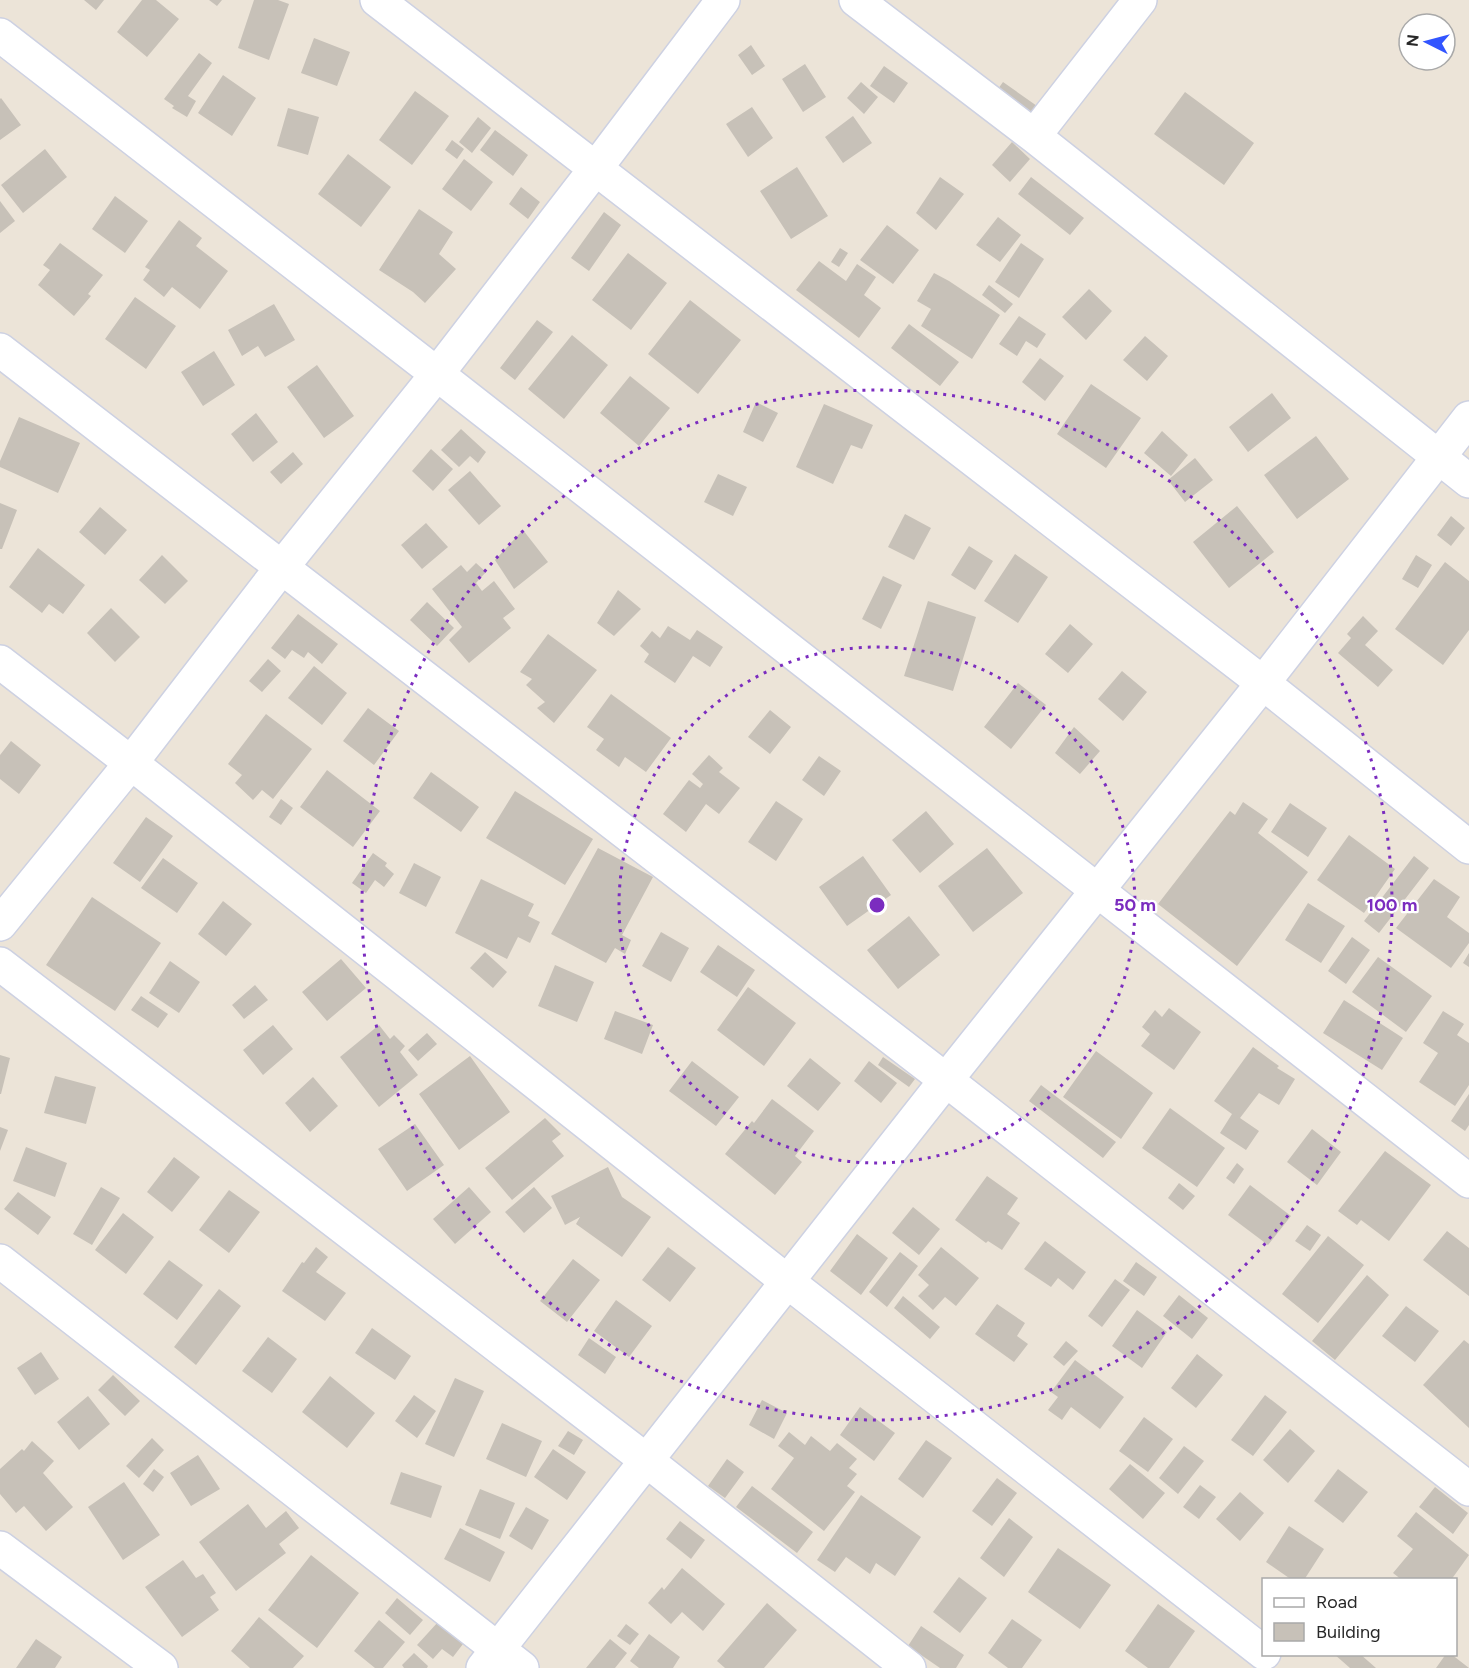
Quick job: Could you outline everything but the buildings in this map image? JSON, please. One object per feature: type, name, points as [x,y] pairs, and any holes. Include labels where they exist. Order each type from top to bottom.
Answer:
[{"type":"street","points":[[376,0],[1263,683],[1469,847]]},
{"type":"street","points":[[0,924],[131,763],[282,567],[436,374],[723,0]]},
{"type":"street","points":[[856,0],[1035,136],[1469,481]]},
{"type":"street","points":[[1035,136],[1140,0]]},
{"type":"street","points":[[0,35],[1469,1181]]},
{"type":"street","points":[[0,350],[946,1080],[1469,1489]]},
{"type":"street","points":[[0,1261],[501,1662],[646,1460],[946,1080],[1099,891],[1469,418]]},
{"type":"street","points":[[0,662],[1262,1652]]},
{"type":"street","points":[[0,964],[646,1460],[909,1668]]},
{"type":"street","points":[[0,1548],[161,1668]]},
{"type":"street","points":[[1267,1656],[1282,1668]]}]
